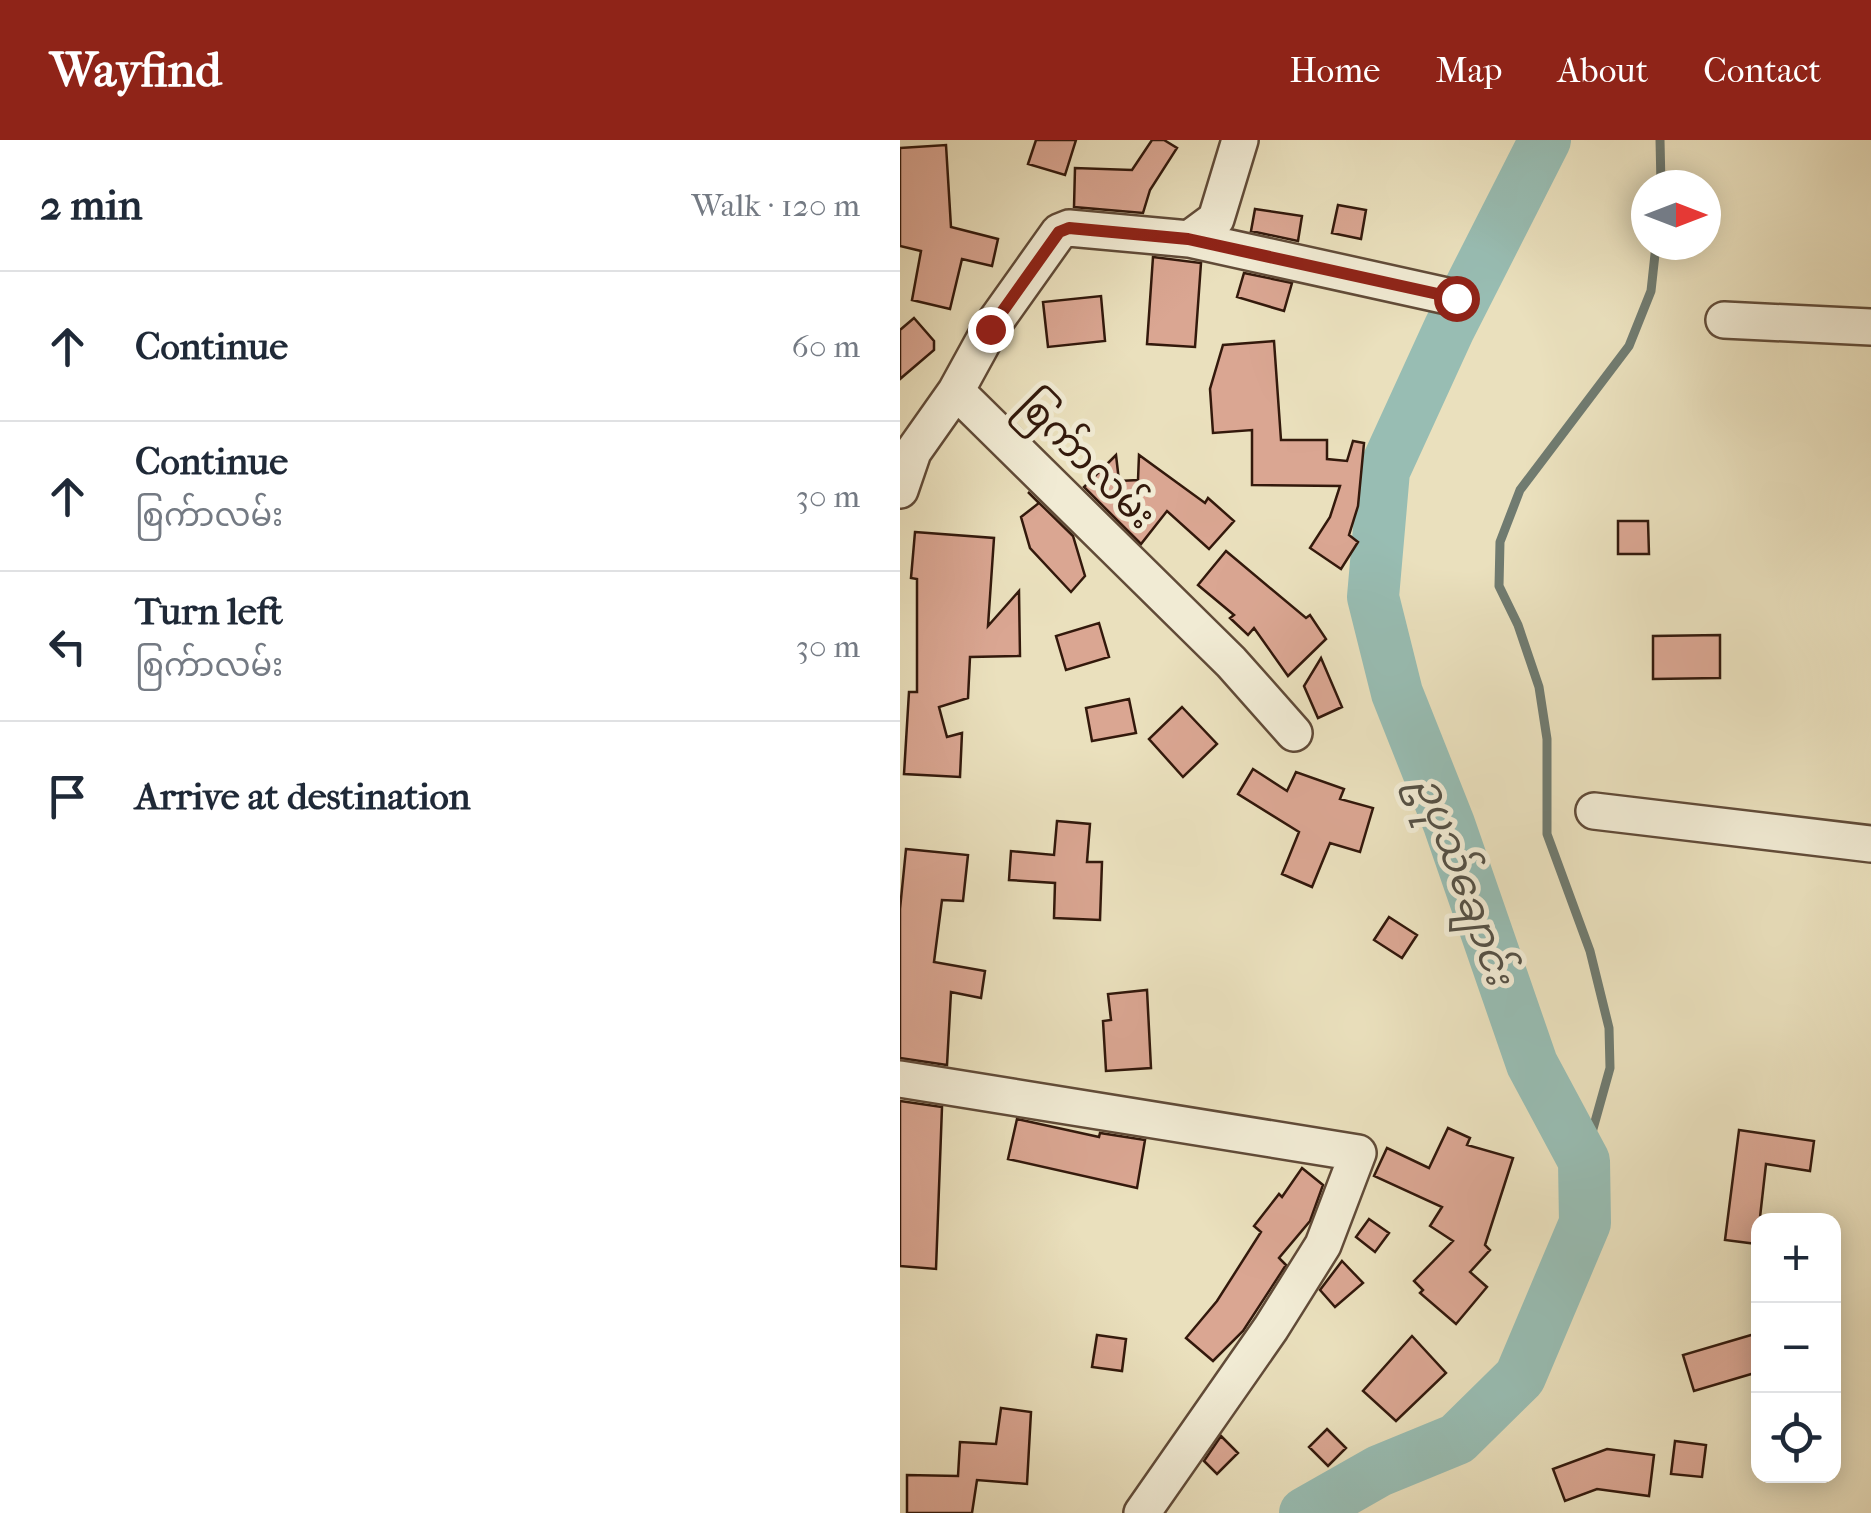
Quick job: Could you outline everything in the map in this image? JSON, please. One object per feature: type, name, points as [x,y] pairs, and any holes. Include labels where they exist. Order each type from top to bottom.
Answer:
[{"type":"street","points":[[1188,239],[1216,219],[1240,140]]},
{"type":"street","points":[[900,490],[913,452],[956,391],[990,329],[1064,229],[1188,239],[1456,298]]},
{"type":"street","points":[[1724,320],[1871,327]]},
{"type":"street","name":"စြက်ာလမ်း","points":[[956,391],[1232,662],[1294,733]]},
{"type":"street","points":[[1594,811],[1871,844]]},
{"type":"street","points":[[900,1078],[1358,1153],[1323,1244],[1272,1328],[1142,1513]]},
{"type":"building","points":[[1036,140],[1076,140],[1065,175],[1028,164]]},
{"type":"building","points":[[1152,140],[1164,140],[1177,148],[1150,190],[1143,213],[1074,207],[1075,168],[1132,170]]},
{"type":"building","points":[[946,145],[951,227],[998,239],[992,266],[962,259],[950,309],[912,300],[921,251],[900,246],[900,148]]},
{"type":"building","points":[[1338,205],[1366,210],[1361,239],[1332,233]]},
{"type":"building","points":[[1255,209],[1302,216],[1298,241],[1251,231]]},
{"type":"building","points":[[1153,257],[1201,263],[1195,347],[1147,344]]},
{"type":"building","points":[[1244,273],[1292,283],[1284,311],[1237,297]]},
{"type":"building","points":[[1101,296],[1105,341],[1048,347],[1043,302]]},
{"type":"building","points":[[914,318],[934,341],[934,350],[900,379],[900,330]]},
{"type":"building","points":[[1274,341],[1281,440],[1327,440],[1327,459],[1347,461],[1353,441],[1364,443],[1358,506],[1349,535],[1358,542],[1341,569],[1310,548],[1330,517],[1340,486],[1252,485],[1252,430],[1213,433],[1210,389],[1223,345]]},
{"type":"building","points":[[1116,455],[1119,481],[1138,480],[1139,455],[1205,503],[1208,498],[1234,521],[1209,549],[1167,511],[1141,544],[1084,487]]},
{"type":"building","points":[[1028,492],[1073,536],[1085,576],[1071,592],[1030,548],[1021,517],[1039,503]]},
{"type":"building","points":[[1618,521],[1648,521],[1649,554],[1618,554]]},
{"type":"building","points":[[915,532],[994,538],[988,626],[1019,591],[1020,656],[970,657],[968,698],[939,707],[947,737],[962,733],[960,777],[904,774],[909,692],[917,692],[917,579],[911,578]]},
{"type":"building","points":[[1226,551],[1306,618],[1310,615],[1326,639],[1288,676],[1254,628],[1248,635],[1230,618],[1234,615],[1198,585]]},
{"type":"building","points":[[1099,623],[1109,657],[1066,670],[1056,636]]},
{"type":"building","points":[[1720,635],[1720,678],[1653,679],[1653,636]]},
{"type":"building","points":[[1321,658],[1342,707],[1318,718],[1304,686]]},
{"type":"building","points":[[1129,699],[1136,733],[1092,741],[1086,708]]},
{"type":"building","points":[[1182,707],[1217,744],[1183,777],[1149,739]]},
{"type":"building","points":[[1253,769],[1287,791],[1296,772],[1344,789],[1340,799],[1373,808],[1360,852],[1330,843],[1312,887],[1282,874],[1299,832],[1238,794]]},
{"type":"building","points":[[1057,821],[1090,824],[1087,862],[1102,862],[1100,920],[1054,918],[1055,883],[1009,880],[1011,851],[1054,855]]},
{"type":"building","points":[[906,849],[968,855],[963,901],[942,900],[934,962],[985,971],[981,998],[951,992],[947,1065],[900,1058],[900,909]]},
{"type":"building","points":[[1389,917],[1417,935],[1402,958],[1374,940]]},
{"type":"building","points":[[1147,990],[1151,1068],[1106,1071],[1103,1021],[1111,1020],[1108,994]]},
{"type":"building","points":[[900,1101],[942,1107],[936,1269],[900,1266]]},
{"type":"building","points":[[1017,1119],[1099,1137],[1100,1133],[1145,1140],[1137,1188],[1008,1159]]},
{"type":"building","points":[[1448,1128],[1470,1138],[1467,1145],[1513,1158],[1485,1245],[1490,1250],[1470,1272],[1487,1287],[1456,1324],[1420,1293],[1423,1290],[1414,1281],[1453,1241],[1430,1226],[1442,1207],[1374,1176],[1387,1148],[1429,1168]]},
{"type":"building","points":[[1739,1130],[1814,1141],[1810,1171],[1766,1164],[1760,1213],[1751,1213],[1751,1243],[1725,1240]]},
{"type":"building","points":[[1302,1168],[1323,1185],[1310,1221],[1279,1258],[1286,1265],[1243,1331],[1213,1361],[1186,1338],[1217,1301],[1261,1232],[1254,1226],[1279,1194],[1282,1197]]},
{"type":"building","points":[[1369,1219],[1389,1233],[1375,1252],[1356,1237]]},
{"type":"building","points":[[1342,1261],[1363,1283],[1335,1307],[1320,1290]]},
{"type":"building","points":[[1097,1335],[1126,1339],[1122,1371],[1092,1367]]},
{"type":"building","points":[[1751,1335],[1751,1374],[1694,1391],[1683,1355]]},
{"type":"building","points":[[1412,1336],[1446,1373],[1396,1421],[1363,1391]]},
{"type":"building","points":[[1001,1408],[1031,1412],[1027,1484],[977,1480],[972,1513],[907,1513],[907,1475],[958,1476],[960,1442],[996,1444]]},
{"type":"building","points":[[1327,1429],[1346,1448],[1328,1466],[1309,1447]]},
{"type":"building","points":[[1221,1436],[1238,1453],[1217,1474],[1204,1461]]},
{"type":"building","points":[[1675,1441],[1706,1445],[1702,1477],[1671,1474]]},
{"type":"building","points":[[1607,1449],[1654,1455],[1649,1496],[1597,1489],[1565,1501],[1553,1469]]},
{"type":"waterway","name":"ဥပုသ်ချောင်း","points":[[1305,1513],[1379,1471],[1457,1439],[1520,1377],[1585,1223],[1584,1161],[1532,1064],[1449,824],[1397,693],[1373,597],[1384,471],[1449,329],[1545,140]]},
{"type":"waterway","points":[[1660,140],[1661,170]]},
{"type":"waterway","points":[[1584,1161],[1610,1068],[1609,1028],[1590,951],[1547,834],[1547,739],[1539,687],[1518,625],[1499,586],[1500,542],[1520,490],[1629,346],[1651,291],[1654,260]]},
{"type":"route","points":[[990,329],[1059,232],[1069,228],[1166,240],[1188,239],[1456,298]]}]
